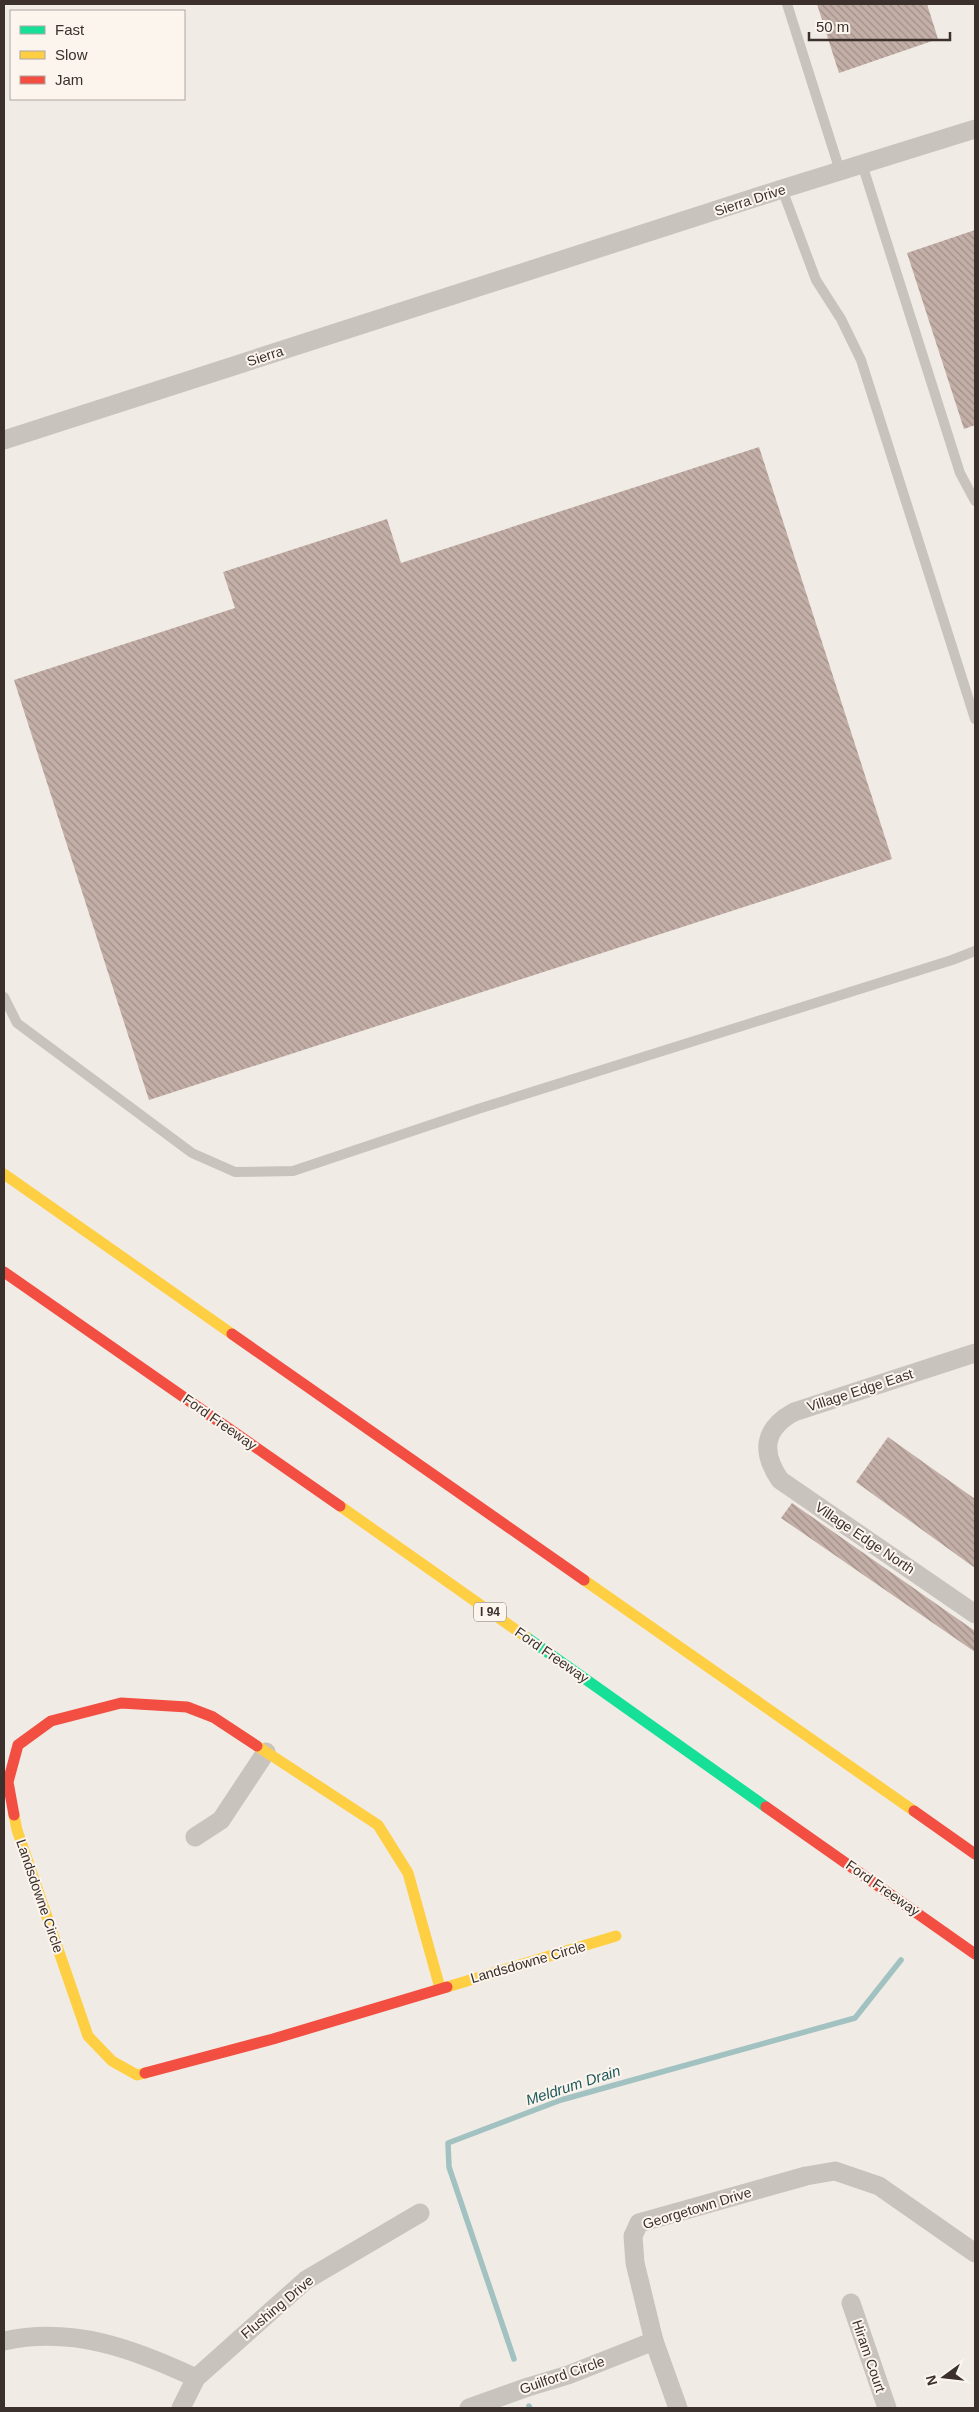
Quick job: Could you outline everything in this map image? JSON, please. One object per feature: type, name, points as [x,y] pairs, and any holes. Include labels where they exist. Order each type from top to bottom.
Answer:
[{"type":"main road","points":[[4,1174],[975,1854]]},
{"type":"main road","name":"Ford Freeway","points":[[4,1272],[236,1433],[975,1954]]},
{"type":"main road","name":"Landsdowne Circle","points":[[440,1988],[408,1873],[378,1826],[213,1717],[187,1707],[121,1703],[51,1721],[18,1745],[8,1782],[18,1830],[88,2036],[112,2061],[138,2075],[272,2039],[616,1936]]},
{"type":"street","name":"Sierra Drive","points":[[526,272],[782,189],[975,130]]},
{"type":"street","name":"Sierra","points":[[4,440],[526,272]]},
{"type":"street","name":"Village Edge East","points":[[767,1452],[769,1438],[774,1426],[794,1412],[975,1353]]},
{"type":"street","name":"Village Edge North","points":[[767,1452],[770,1465],[780,1480],[975,1614]]},
{"type":"street","points":[[195,1837],[221,1820],[266,1752]]},
{"type":"street","name":"Georgetown Drive","points":[[678,2408],[654,2341],[634,2263],[633,2236],[639,2223],[806,2176],[835,2171],[880,2186],[975,2253]]},
{"type":"street","name":"Flushing Drive","points":[[181,2408],[196,2378],[306,2280],[420,2213]]},
{"type":"street","name":"Hiram Court","points":[[851,2303],[887,2408]]},
{"type":"street","points":[[4,2341],[29,2336],[79,2337],[146,2355],[196,2378]]},
{"type":"street","name":"Guilford Circle","points":[[469,2408],[568,2375],[654,2341]]},
{"type":"lane","points":[[787,4],[840,171]]},
{"type":"lane","points":[[862,164],[960,473],[975,501]]},
{"type":"lane","points":[[782,189],[816,280],[841,319],[861,360],[975,719]]},
{"type":"lane","points":[[4,997],[18,1024],[192,1153],[235,1172],[294,1171],[975,951]]},
{"type":"building","points":[[817,4],[927,4],[938,39],[839,73]]},
{"type":"building","points":[[975,230],[975,425],[964,429],[907,253]]},
{"type":"building","points":[[759,447],[892,859],[149,1100],[14,680],[235,608],[223,572],[387,519],[401,563]]},
{"type":"building","points":[[888,1437],[975,1499],[975,1568],[856,1482]]},
{"type":"building","points":[[792,1503],[975,1631],[975,1652],[781,1518]]},
{"type":"waterway","name":"Meldrum Drain","points":[[514,2359],[449,2167],[448,2143],[561,2100],[855,2018],[901,1960]]},
{"type":"traffic: fast","points":[[526,1637],[766,1807]]},
{"type":"traffic: slow","points":[[4,1174],[232,1334]]},
{"type":"traffic: slow","points":[[340,1506],[526,1637]]},
{"type":"traffic: slow","points":[[584,1580],[914,1811]]},
{"type":"traffic: slow","points":[[257,1746],[378,1825],[408,1873],[440,1988]]},
{"type":"traffic: slow","points":[[14,1815],[17,1830],[88,2036],[112,2061],[137,2075],[145,2073]]},
{"type":"traffic: slow","points":[[447,1987],[616,1936]]},
{"type":"traffic: jam","points":[[4,1272],[340,1506]]},
{"type":"traffic: jam","points":[[232,1334],[584,1580]]},
{"type":"traffic: jam","points":[[14,1815],[8,1782],[18,1745],[51,1721],[121,1703],[187,1707],[213,1717],[257,1746]]},
{"type":"traffic: jam","points":[[766,1807],[975,1954]]},
{"type":"traffic: jam","points":[[914,1811],[975,1854]]},
{"type":"traffic: jam","points":[[145,2073],[273,2039],[447,1987]]}]
